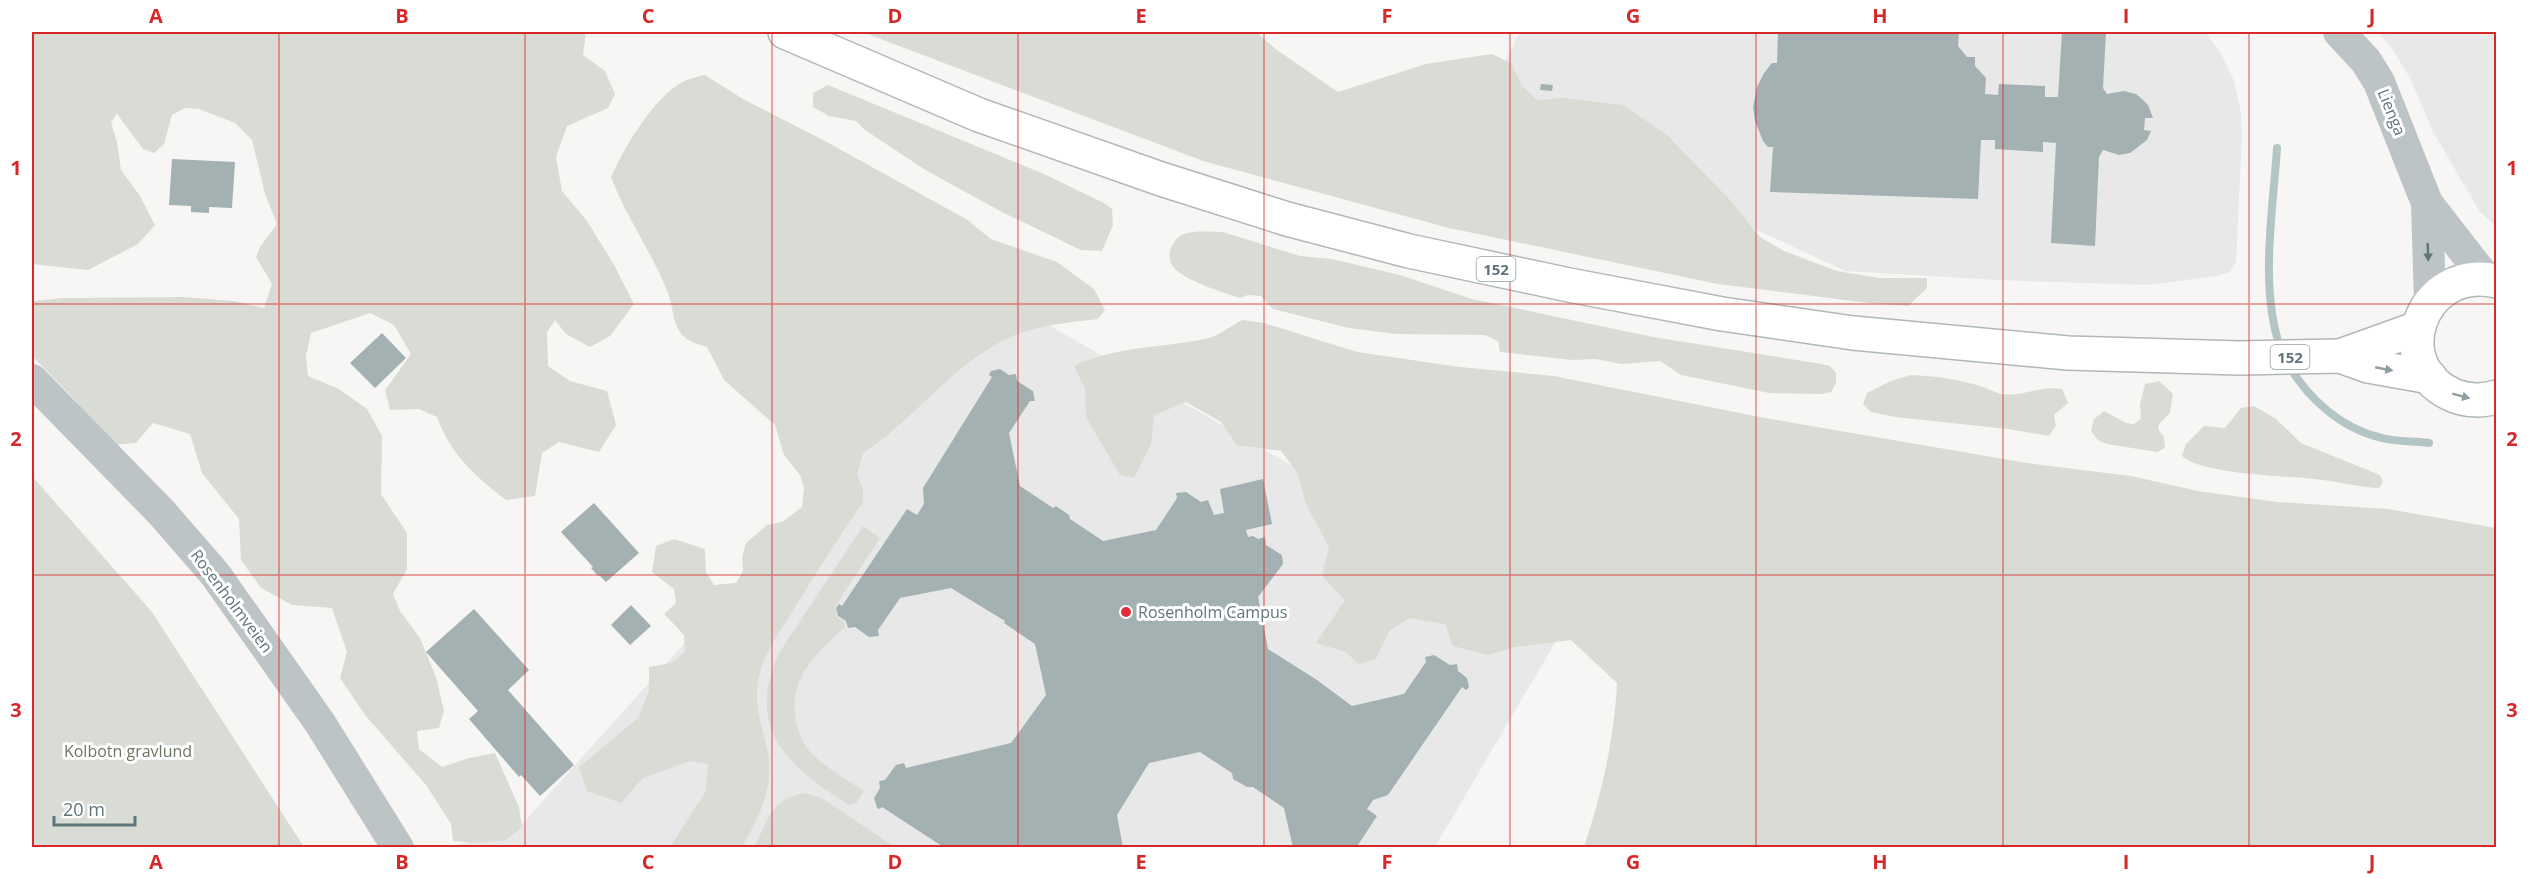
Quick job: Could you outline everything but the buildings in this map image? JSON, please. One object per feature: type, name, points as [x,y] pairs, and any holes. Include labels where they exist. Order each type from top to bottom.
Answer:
[{"type":"main road","name":"152","points":[[785,32],[968,110],[1101,160],[1287,219],[1409,251],[1722,314],[1853,333],[2068,353],[2239,358],[2340,356],[2368,366],[2430,377],[2444,390],[2460,397],[2475,400],[2496,397]]},
{"type":"main road","name":"152","points":[[2340,356],[2424,315],[2449,285],[2461,281],[2491,280]]},
{"type":"main road","points":[[2424,315],[2417,345],[2421,362],[2430,377]]},
{"type":"street","name":"Lienga","points":[[2339,32],[2366,61],[2379,82],[2427,203],[2491,280]]},
{"type":"street","name":"Lienga","points":[[2424,315],[2427,203]]},
{"type":"street","name":"Rosenholmveien","points":[[32,381],[162,513],[215,574],[320,723],[398,848]]},
{"type":"shaded area","points":[[1520,32],[2205,32],[2220,52],[2234,81],[2241,113],[2236,262],[2230,272],[2216,276],[2148,285],[1996,280],[1845,271],[1740,222],[1462,144]]},
{"type":"shaded area","points":[[2378,32],[2496,32],[2496,226],[2479,211],[2433,131],[2410,78],[2391,47]]},
{"type":"shaded area","points":[[997,295],[1566,624],[1435,847],[441,848],[515,832]]},
{"type":"green space","points":[[32,32],[586,32],[583,55],[605,71],[615,94],[608,108],[567,126],[556,157],[562,191],[587,221],[613,263],[634,304],[610,336],[590,347],[566,334],[555,320],[547,332],[548,366],[570,381],[607,391],[616,425],[599,452],[559,442],[542,453],[535,496],[506,500],[465,464],[449,443],[437,417],[419,409],[390,410],[385,390],[411,354],[394,325],[370,313],[311,333],[306,356],[308,376],[339,389],[367,409],[382,436],[381,494],[407,533],[407,569],[393,594],[400,611],[420,638],[436,677],[444,711],[439,728],[417,731],[419,749],[442,767],[469,758],[495,753],[519,807],[522,827],[506,840],[479,843],[453,841],[451,824],[426,785],[365,715],[340,678],[347,652],[332,608],[292,605],[261,588],[241,560],[239,519],[202,473],[190,434],[153,423],[136,443],[111,445],[74,399],[32,356],[33,301],[62,298],[183,297],[234,301],[264,308],[272,284],[256,257],[260,247],[277,224],[265,194],[252,140],[235,123],[199,109],[185,108],[172,115],[164,144],[154,153],[143,149],[117,114],[111,122],[121,170],[140,196],[155,225],[138,244],[88,270],[32,264]]},
{"type":"green space","points":[[862,32],[1256,32],[1277,50],[1338,92],[1426,64],[1492,54],[1511,63],[1523,87],[1537,100],[1563,98],[1623,105],[1667,135],[1730,200],[1760,237],[1784,251],[1837,271],[1879,278],[1927,278],[1927,288],[1908,306],[1868,303],[1718,284],[1449,228],[1203,161]]},
{"type":"green space","points":[[705,75],[743,99],[825,141],[966,219],[991,239],[1057,262],[1094,289],[1105,310],[1098,319],[1032,329],[995,345],[960,369],[897,427],[863,453],[857,475],[863,489],[863,502],[777,635],[760,672],[757,700],[767,749],[769,774],[760,813],[741,848],[670,847],[706,791],[708,764],[690,761],[643,778],[621,803],[587,791],[579,767],[638,718],[649,691],[649,667],[671,663],[685,652],[684,635],[664,614],[676,603],[674,589],[652,572],[656,546],[674,539],[705,549],[706,572],[714,585],[736,583],[743,571],[742,558],[746,543],[767,525],[782,522],[802,507],[804,488],[800,475],[784,455],[775,425],[724,380],[707,347],[688,340],[677,328],[670,298],[662,278],[611,177],[631,140],[658,102],[682,82]]},
{"type":"green space","points":[[828,85],[1044,174],[1104,203],[1112,209],[1113,225],[1102,251],[1081,250],[1002,212],[927,171],[865,130],[856,121],[829,116],[813,107],[813,93]]},
{"type":"green space","points":[[1193,232],[1223,232],[1300,256],[1332,259],[1400,275],[1472,299],[1653,337],[1822,364],[1830,366],[1836,373],[1836,383],[1831,392],[1822,394],[1769,393],[1681,375],[1660,361],[1621,364],[1596,359],[1573,360],[1500,352],[1498,341],[1484,335],[1396,334],[1349,328],[1273,309],[1261,296],[1248,295],[1240,298],[1215,290],[1181,274],[1172,265],[1170,249],[1179,236]]},
{"type":"green space","points":[[1242,320],[1264,323],[1357,352],[1460,367],[1554,376],[1765,418],[2027,463],[2131,476],[2198,491],[2277,502],[2388,509],[2496,528],[2496,847],[1584,847],[1606,766],[1617,683],[1571,640],[1515,647],[1488,655],[1453,646],[1445,624],[1409,618],[1389,631],[1376,659],[1358,664],[1346,652],[1316,643],[1345,600],[1322,576],[1329,547],[1306,504],[1297,472],[1281,451],[1237,445],[1221,422],[1186,402],[1154,415],[1151,444],[1134,478],[1120,475],[1086,417],[1085,389],[1074,366],[1090,359],[1122,351],[1210,338]]},
{"type":"green space","points":[[1911,375],[1963,381],[2002,394],[2062,389],[2068,403],[2054,415],[2056,426],[2049,436],[2008,429],[1895,417],[1871,412],[1863,404],[1867,393],[1891,381]]},
{"type":"green space","points":[[2159,381],[2173,394],[2170,413],[2159,424],[2158,429],[2164,437],[2165,448],[2157,452],[2107,444],[2098,440],[2091,431],[2094,419],[2104,411],[2126,423],[2134,424],[2141,419],[2140,404],[2145,384]]},
{"type":"green space","points":[[2254,406],[2275,418],[2301,443],[2380,475],[2383,482],[2379,488],[2244,473],[2206,467],[2182,456],[2186,444],[2204,426],[2225,428],[2241,408]]},
{"type":"green space","name":"Kolbotn gravlund","points":[[32,476],[152,612],[304,847],[32,847]]},
{"type":"green space","points":[[863,526],[880,538],[835,607],[837,617],[844,622],[845,627],[824,646],[807,667],[796,691],[795,705],[798,729],[808,749],[830,768],[864,791],[856,803],[849,805],[827,791],[791,761],[778,744],[770,725],[767,704],[769,680],[779,653]]},
{"type":"green space","points":[[805,793],[822,798],[895,847],[754,847],[767,820],[778,805]]},
{"type":"waterway","points":[[2277,148],[2269,276],[2274,326],[2281,350]]},
{"type":"waterway","points":[[2288,364],[2316,400],[2353,428],[2388,439],[2429,443]]},
{"type":"place","name":"Rosenholm Campus","points":[[1126,612]]}]
